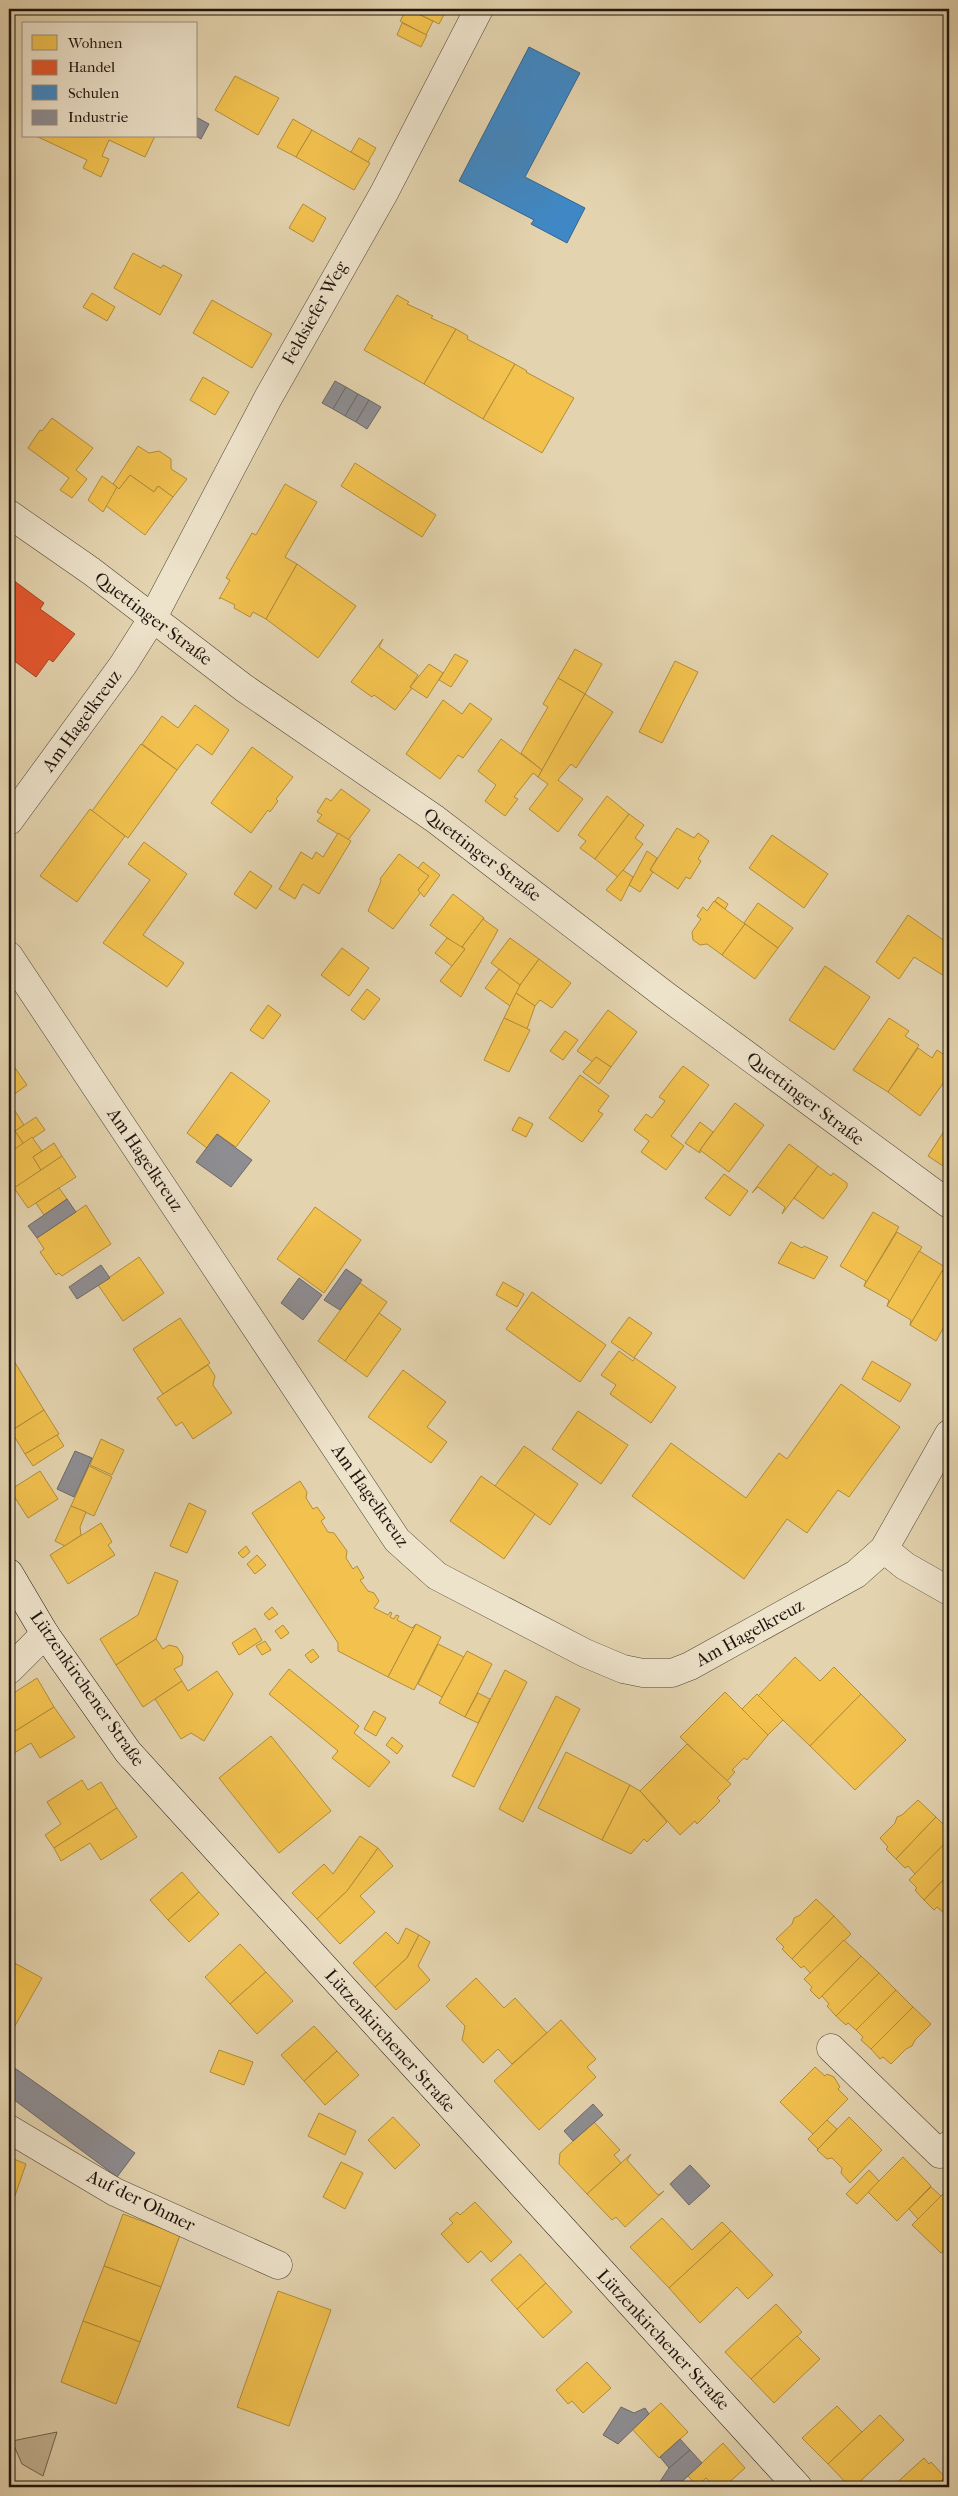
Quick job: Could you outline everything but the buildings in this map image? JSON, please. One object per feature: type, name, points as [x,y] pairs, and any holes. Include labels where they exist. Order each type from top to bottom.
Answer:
[{"type":"street","name":"Feldsiefer Weg","points":[[152,618],[268,398],[384,193],[478,9]]},
{"type":"street","name":"Quettinger Straße","points":[[9,514],[91,571],[244,688],[435,819],[665,995],[949,1204]]},
{"type":"street","name":"Am Hagelkreuz","points":[[9,821],[123,665],[152,618]]},
{"type":"street","name":"Am Hagelkreuz","points":[[9,956],[397,1540],[437,1576],[585,1653],[623,1670],[643,1673],[672,1672],[690,1666],[856,1574],[884,1549],[949,1434]]},
{"type":"street","points":[[884,1549],[905,1566],[949,1591]]},
{"type":"street","name":"Lützenkirchener Straße","points":[[9,1573],[44,1634],[128,1752],[798,2487]]},
{"type":"street","points":[[9,1670],[44,1634]]},
{"type":"street","points":[[830,2048],[940,2154],[949,2145]]},
{"type":"street","name":"Auf der Ohmer","points":[[9,2129],[115,2192],[278,2266]]},
{"type":"shaded area","points":[[57,2432],[43,2476],[22,2464],[12,2441]]}]
